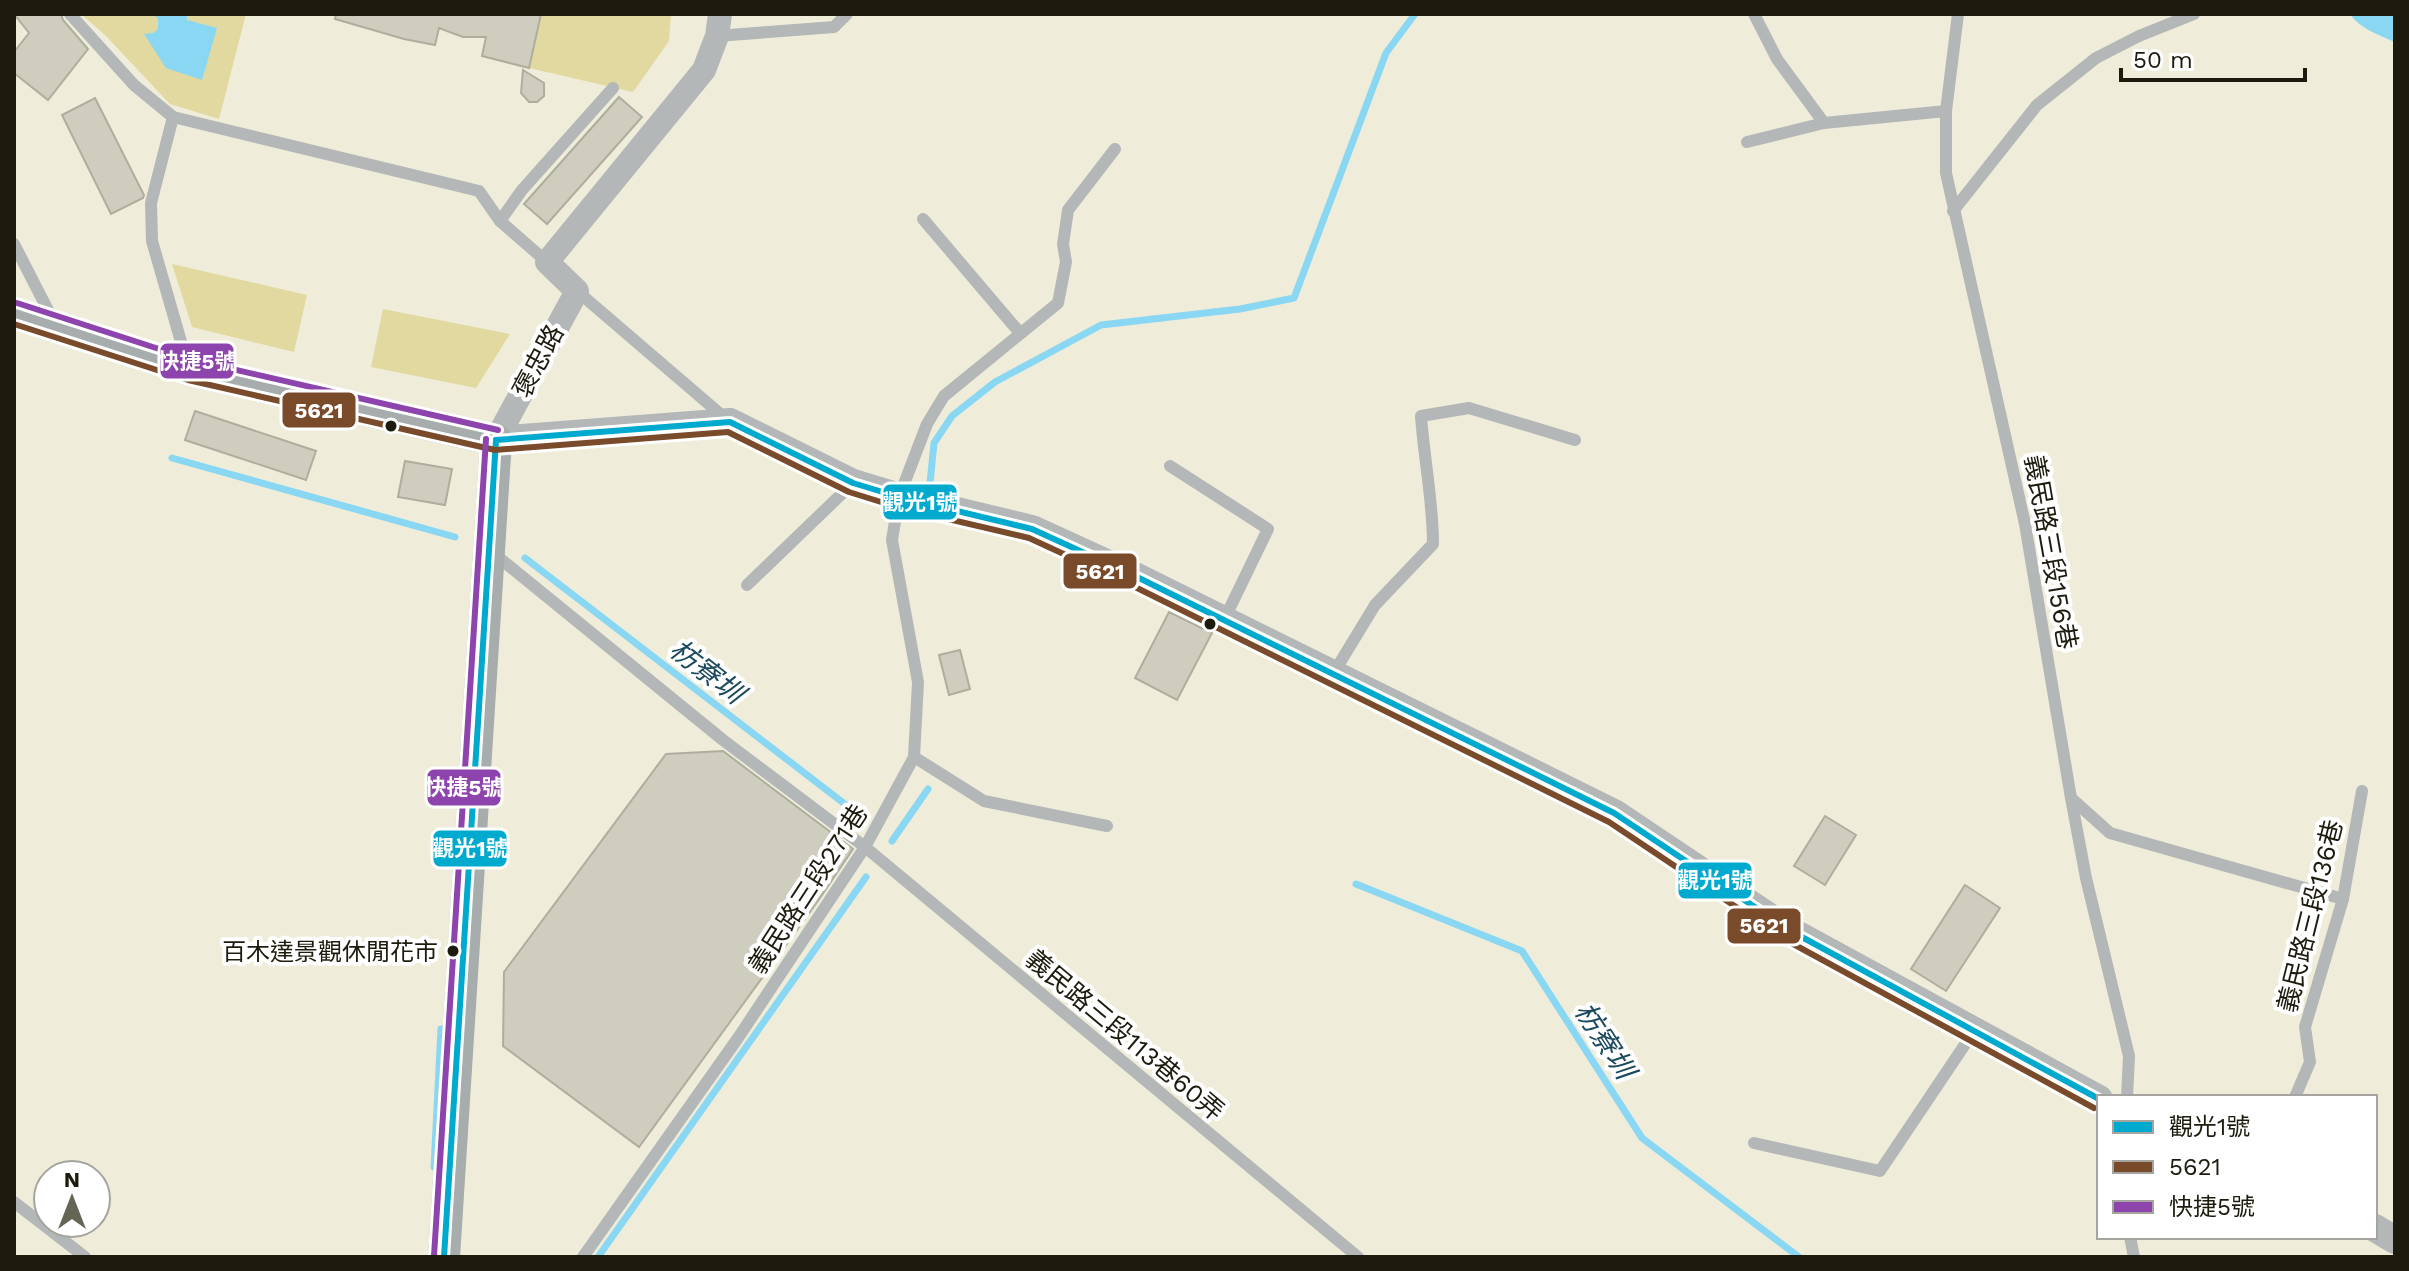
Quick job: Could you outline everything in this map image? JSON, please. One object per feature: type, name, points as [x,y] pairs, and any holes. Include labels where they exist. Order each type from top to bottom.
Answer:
[{"type":"main road","points":[[14,313],[190,370],[496,440]]},
{"type":"main road","name":"褒忠路","points":[[444,1257],[496,440]]},
{"type":"street","points":[[577,291],[547,262],[704,70],[719,25]]},
{"type":"street","name":"褒忠路","points":[[496,440],[577,291]]},
{"type":"street","points":[[496,440],[730,422],[853,483],[1032,529],[1224,620],[1614,813],[1789,930],[2097,1098]]},
{"type":"street","points":[[2377,1229],[2395,1240]]},
{"type":"lane","points":[[70,14],[134,85],[173,117],[479,191],[500,221],[547,262]]},
{"type":"lane","points":[[719,25],[834,27],[847,14]]},
{"type":"lane","points":[[1754,14],[1777,59],[1824,123]]},
{"type":"lane","name":"義民路三段156巷","points":[[1958,14],[1946,111],[1946,173],[1999,397],[2025,524],[2086,878],[2129,1056],[2127,1095]]},
{"type":"lane","points":[[1953,211],[2037,105],[2096,58],[2139,36],[2194,14]]},
{"type":"lane","points":[[500,221],[522,190],[613,88]]},
{"type":"lane","points":[[1747,142],[1824,123],[1946,111]]},
{"type":"lane","points":[[173,117],[151,203],[152,241],[190,370]]},
{"type":"lane","name":"義民路三段271巷","points":[[583,1257],[738,1038],[865,847],[914,757],[918,682],[892,540],[899,497],[934,408],[944,396],[1058,303],[1066,262],[1063,244],[1068,210],[1115,149]]},
{"type":"lane","points":[[923,219],[1020,333]]},
{"type":"lane","points":[[14,244],[57,328]]},
{"type":"lane","points":[[577,291],[730,422]]},
{"type":"lane","points":[[1333,674],[1375,605],[1433,544],[1433,508],[1425,468],[1421,416],[1469,408],[1575,440]]},
{"type":"lane","points":[[1170,466],[1268,529],[1224,620]]},
{"type":"lane","points":[[747,585],[853,483]]},
{"type":"lane","name":"義民路三段113巷60弄","points":[[490,550],[723,740],[865,847],[1358,1257]]},
{"type":"lane","points":[[914,757],[984,801],[1107,826]]},
{"type":"lane","name":"義民路三段136巷","points":[[2296,1095],[2310,1062],[2305,1027],[2343,899],[2362,791]]},
{"type":"lane","points":[[2071,798],[2110,833],[2343,899]]},
{"type":"lane","points":[[1754,1143],[1880,1171],[1974,1031]]},
{"type":"lane","points":[[14,1202],[85,1257]]},
{"type":"shaded area","points":[[81,14],[246,14],[219,119],[170,104]]},
{"type":"shaded area","points":[[541,14],[671,14],[669,41],[633,92],[529,68]]},
{"type":"shaded area","points":[[172,264],[307,295],[294,352],[192,327]]},
{"type":"shaded area","points":[[383,309],[510,334],[476,388],[371,367]]},
{"type":"water","points":[[150,14],[187,14],[187,20],[217,28],[202,80],[166,68],[144,34],[158,29],[158,18]]},
{"type":"water","points":[[2350,14],[2395,14],[2395,42],[2364,28]]},
{"type":"building","points":[[14,14],[61,14],[88,49],[48,100],[14,73],[14,52],[29,33]]},
{"type":"building","points":[[336,14],[541,14],[529,68],[482,56],[486,37],[463,37],[439,28],[435,45],[335,19]]},
{"type":"building","points":[[523,70],[544,83],[544,96],[537,102],[529,102],[521,93]]},
{"type":"building","points":[[619,97],[642,117],[547,224],[524,204]]},
{"type":"building","points":[[95,98],[144,195],[111,214],[62,115]]},
{"type":"building","points":[[195,411],[316,451],[306,480],[185,440]]},
{"type":"building","points":[[405,461],[452,469],[445,505],[398,497]]},
{"type":"building","points":[[1169,612],[1212,633],[1177,700],[1135,678]]},
{"type":"building","points":[[960,650],[970,689],[949,695],[939,655]]},
{"type":"building","name":"百木達景觀休閒花市","points":[[723,751],[853,849],[639,1147],[503,1046],[504,972],[666,754]]},
{"type":"building","points":[[1825,816],[1856,835],[1825,885],[1794,866]]},
{"type":"building","points":[[1965,885],[2000,908],[1946,991],[1911,969]]},
{"type":"waterway","points":[[930,483],[934,443],[952,416],[995,382],[1101,325],[1240,309],[1294,298],[1386,53],[1415,14]]},
{"type":"waterway","name":"枋寮圳","points":[[172,458],[455,537]]},
{"type":"waterway","name":"枋寮圳","points":[[525,558],[863,818]]},
{"type":"waterway","name":"枋寮圳","points":[[892,841],[928,789]]},
{"type":"waterway","points":[[598,1257],[866,877]]},
{"type":"waterway","name":"枋寮圳","points":[[1356,884],[1522,951],[1642,1138],[1799,1257]]},
{"type":"waterway","points":[[434,1167],[441,1029]]},
{"type":"transit line","name":"快捷5號","points":[[17,303],[193,360],[498,430]]},
{"type":"transit line","name":"5621","points":[[14,324],[188,380],[495,450],[728,432],[849,492],[897,507],[1029,538],[1133,586],[1609,822],[1784,939],[2094,1108]]},
{"type":"transit line","name":"觀光1號","points":[[496,440],[730,422],[853,483],[1032,529],[1137,577],[1614,813],[1789,930],[2097,1098]]},
{"type":"transit line","name":"快捷5號","points":[[434,1256],[486,439]]},
{"type":"transit line","name":"觀光1號","points":[[444,1257],[496,440]]},
{"type":"place","name":"百木達景觀休閒花市","points":[[453,951]]}]
